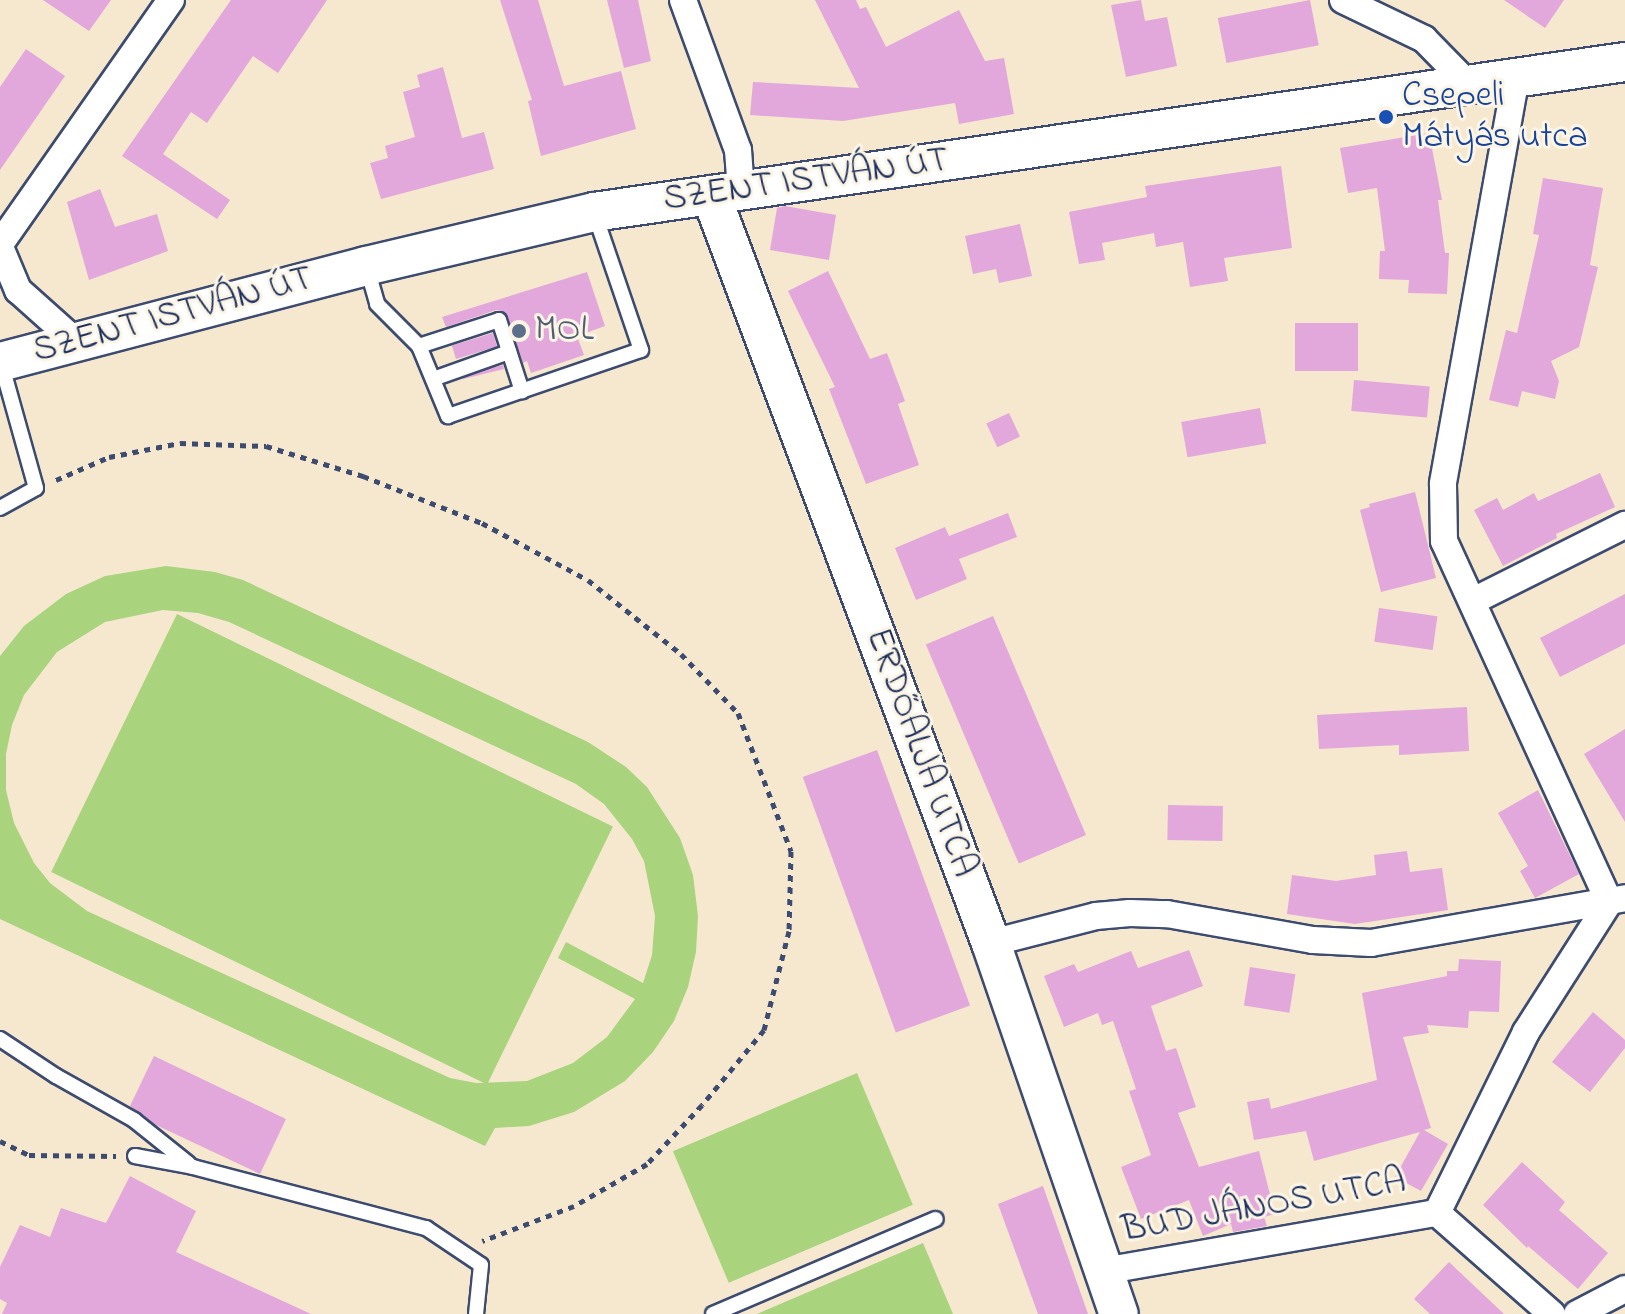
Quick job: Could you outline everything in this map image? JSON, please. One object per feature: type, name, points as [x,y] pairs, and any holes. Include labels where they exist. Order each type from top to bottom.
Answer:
[{"type":"street","points":[[74,340],[44,317],[18,290],[0,246],[171,0]]},
{"type":"street","points":[[683,0],[738,150],[726,193]]},
{"type":"street","points":[[1343,0],[1424,39],[1468,84]]},
{"type":"street","name":"SZENT ISTVÁN ÚT","points":[[0,362],[74,340],[366,266],[594,212],[1625,62]]},
{"type":"street","points":[[1516,77],[1443,484],[1444,541],[1617,900]]},
{"type":"street","name":"ERDŐALJA UTCA","points":[[726,193],[1119,1314]]},
{"type":"street","points":[[1473,601],[1625,525]]},
{"type":"street","points":[[991,943],[1096,916],[1130,913],[1167,914],[1313,940],[1371,943],[1617,900]]},
{"type":"street","points":[[1552,1314],[1437,1213],[1526,1032],[1617,900]]},
{"type":"street","name":"BUD JÁNOS UTCA","points":[[1103,1271],[1437,1213]]},
{"type":"street","points":[[1577,1314],[1625,1289]]},
{"type":"lane","points":[[366,266],[377,304],[419,346],[448,416],[641,350],[594,212]]},
{"type":"lane","points":[[419,346],[499,320],[522,391]]},
{"type":"lane","points":[[433,379],[509,352]]},
{"type":"lane","points":[[0,362],[36,488],[0,508]]},
{"type":"lane","points":[[0,1039],[56,1076],[134,1120],[193,1167]]},
{"type":"lane","points":[[135,1156],[193,1167],[426,1228],[481,1265],[476,1314]]},
{"type":"lane","points":[[713,1314],[936,1219]]},
{"type":"path","points":[[36,488],[109,457],[180,443],[266,446],[363,476],[482,523],[588,580],[681,654],[738,713],[791,851],[789,931],[764,1030],[702,1105],[647,1164],[574,1206],[459,1250]]},
{"type":"path","points":[[0,1141],[29,1155],[135,1156]]},
{"type":"green space","points":[[166,566],[215,572],[243,580],[588,742],[626,767],[647,787],[680,838],[693,875],[698,916],[696,952],[688,987],[674,1021],[653,1052],[625,1081],[574,1112],[529,1126],[495,1128],[485,1146],[0,919],[0,656],[24,626],[66,594],[105,576]],"holes":[[[163,610],[198,613],[229,622],[576,784],[604,804],[632,839],[644,861],[655,916],[652,955],[643,983],[566,942],[558,958],[635,999],[607,1037],[573,1063],[527,1081],[476,1083],[450,1078],[87,911],[50,883],[34,863],[14,823],[6,790],[6,754],[12,725],[24,695],[57,652],[105,622]]]},
{"type":"green space","points":[[177,614],[613,827],[487,1085],[51,872]]},
{"type":"green space","points":[[857,1073],[913,1205],[729,1283],[673,1151]]},
{"type":"green space","points":[[923,1243],[953,1314],[757,1314]]},
{"type":"building","points":[[43,0],[111,0],[89,31]]},
{"type":"building","points":[[231,0],[327,0],[278,73],[253,56],[207,123],[191,112],[163,154],[230,200],[217,219],[122,156]]},
{"type":"building","points":[[500,0],[538,0],[564,86],[621,71],[636,129],[541,156],[528,101],[532,100]]},
{"type":"building","points":[[607,0],[638,0],[651,61],[624,68]]},
{"type":"building","points":[[815,0],[856,0],[860,9],[866,7],[886,47],[959,10],[985,61],[1004,58],[1014,114],[959,124],[955,103],[843,121],[750,115],[753,82],[859,88]]},
{"type":"building","points":[[1141,0],[1145,21],[1167,17],[1177,66],[1126,77],[1111,5]]},
{"type":"building","points":[[1310,0],[1319,45],[1227,63],[1218,18]]},
{"type":"building","points":[[1504,0],[1564,0],[1545,28]]},
{"type":"building","points":[[26,49],[65,76],[0,170],[0,87]]},
{"type":"building","points":[[443,67],[462,138],[484,132],[494,169],[381,199],[370,163],[388,158],[385,146],[415,137],[403,92],[420,87],[417,75]]},
{"type":"building","points":[[1429,133],[1442,200],[1438,200],[1445,253],[1449,253],[1447,294],[1408,293],[1409,280],[1379,279],[1380,251],[1385,251],[1377,188],[1348,193],[1340,148]]},
{"type":"building","points":[[1281,166],[1292,248],[1224,258],[1228,281],[1190,287],[1183,242],[1156,247],[1154,233],[1102,243],[1105,260],[1079,264],[1069,212],[1147,197],[1145,186]]},
{"type":"building","points":[[1543,178],[1603,188],[1590,265],[1598,267],[1579,347],[1551,361],[1559,381],[1555,399],[1522,391],[1518,407],[1489,400],[1506,330],[1517,333],[1539,235],[1533,234]]},
{"type":"building","points":[[100,189],[115,227],[157,214],[168,251],[89,280],[67,202]]},
{"type":"building","points":[[785,206],[836,215],[829,260],[770,250],[777,208]]},
{"type":"building","points":[[1020,224],[1032,276],[999,283],[996,269],[973,274],[965,236]]},
{"type":"building","points":[[828,271],[870,359],[887,353],[905,401],[898,404],[919,465],[866,484],[829,389],[835,387],[788,291]]},
{"type":"building","name":"MOL","points":[[587,272],[605,326],[577,336],[584,355],[531,373],[527,361],[523,363],[505,312],[496,310],[446,327],[442,317]]},
{"type":"building","points":[[1295,323],[1358,323],[1358,371],[1295,371]]},
{"type":"building","points":[[493,333],[497,346],[456,359],[452,346]]},
{"type":"building","points":[[503,365],[504,369],[463,379],[462,375]]},
{"type":"building","points":[[1354,380],[1430,387],[1427,418],[1351,411]]},
{"type":"building","points":[[1260,408],[1266,443],[1187,457],[1181,422]]},
{"type":"building","points":[[1009,413],[1020,437],[997,447],[986,424]]},
{"type":"building","points":[[1600,473],[1615,507],[1556,534],[1557,538],[1503,566],[1474,510],[1497,498],[1503,510],[1534,493],[1538,501]]},
{"type":"building","points":[[1415,492],[1436,578],[1381,592],[1360,510],[1370,507],[1369,504]]},
{"type":"building","points":[[1008,513],[1017,537],[959,559],[967,579],[916,600],[895,548],[945,527],[949,536]]},
{"type":"building","points":[[1625,594],[1625,644],[1560,677],[1540,638]]},
{"type":"building","points":[[1379,608],[1437,616],[1433,650],[1374,642]]},
{"type":"building","points":[[993,616],[1086,835],[1019,864],[926,645]]},
{"type":"building","points":[[1467,707],[1469,751],[1399,755],[1399,745],[1319,749],[1317,715]]},
{"type":"building","points":[[1625,729],[1625,822],[1584,754]]},
{"type":"building","points":[[877,750],[970,1006],[896,1033],[803,777]]},
{"type":"building","points":[[1538,790],[1579,874],[1535,898],[1520,871],[1528,866],[1498,813]]},
{"type":"building","points":[[1168,805],[1223,806],[1222,841],[1167,840]]},
{"type":"building","points":[[1407,851],[1410,872],[1442,868],[1448,910],[1355,924],[1287,914],[1292,875],[1336,881],[1376,875],[1374,855]]},
{"type":"building","points":[[1189,950],[1203,986],[1151,1006],[1166,1051],[1176,1048],[1196,1107],[1178,1113],[1199,1167],[1259,1151],[1275,1214],[1264,1217],[1267,1226],[1233,1232],[1231,1224],[1203,1236],[1189,1200],[1141,1219],[1121,1167],[1151,1155],[1129,1091],[1136,1089],[1113,1021],[1102,1025],[1098,1013],[1064,1027],[1044,976],[1074,964],[1078,972],[1131,951],[1138,968]]},
{"type":"building","points":[[1459,959],[1501,961],[1499,1012],[1469,1011],[1468,1028],[1427,1025],[1429,1033],[1403,1037],[1431,1128],[1424,1130],[1448,1144],[1421,1191],[1395,1177],[1420,1132],[1314,1161],[1306,1131],[1254,1140],[1247,1102],[1269,1098],[1271,1109],[1377,1080],[1362,993],[1447,976],[1447,971],[1458,971]]},
{"type":"building","points":[[1250,967],[1295,974],[1289,1013],[1244,1006]]},
{"type":"building","points":[[1593,1012],[1625,1040],[1625,1048],[1590,1092],[1552,1062]]},
{"type":"building","points":[[154,1056],[286,1119],[260,1174],[156,1125],[130,1106]]},
{"type":"building","points":[[1522,1162],[1565,1202],[1559,1210],[1608,1253],[1578,1289],[1527,1248],[1483,1205]]},
{"type":"building","points":[[130,1176],[196,1211],[176,1252],[311,1314],[2,1314],[7,1303],[0,1299],[0,1267],[20,1225],[50,1237],[61,1208],[106,1223]]},
{"type":"building","points":[[1043,1186],[1088,1314],[1038,1314],[998,1204]]},
{"type":"building","points":[[1449,1262],[1504,1314],[1430,1314],[1414,1299]]},
{"type":"place","name":"Csepeli Mátyás utca","points":[[1386,117]]},
{"type":"place","name":"MOL","points":[[519,331]]}]
